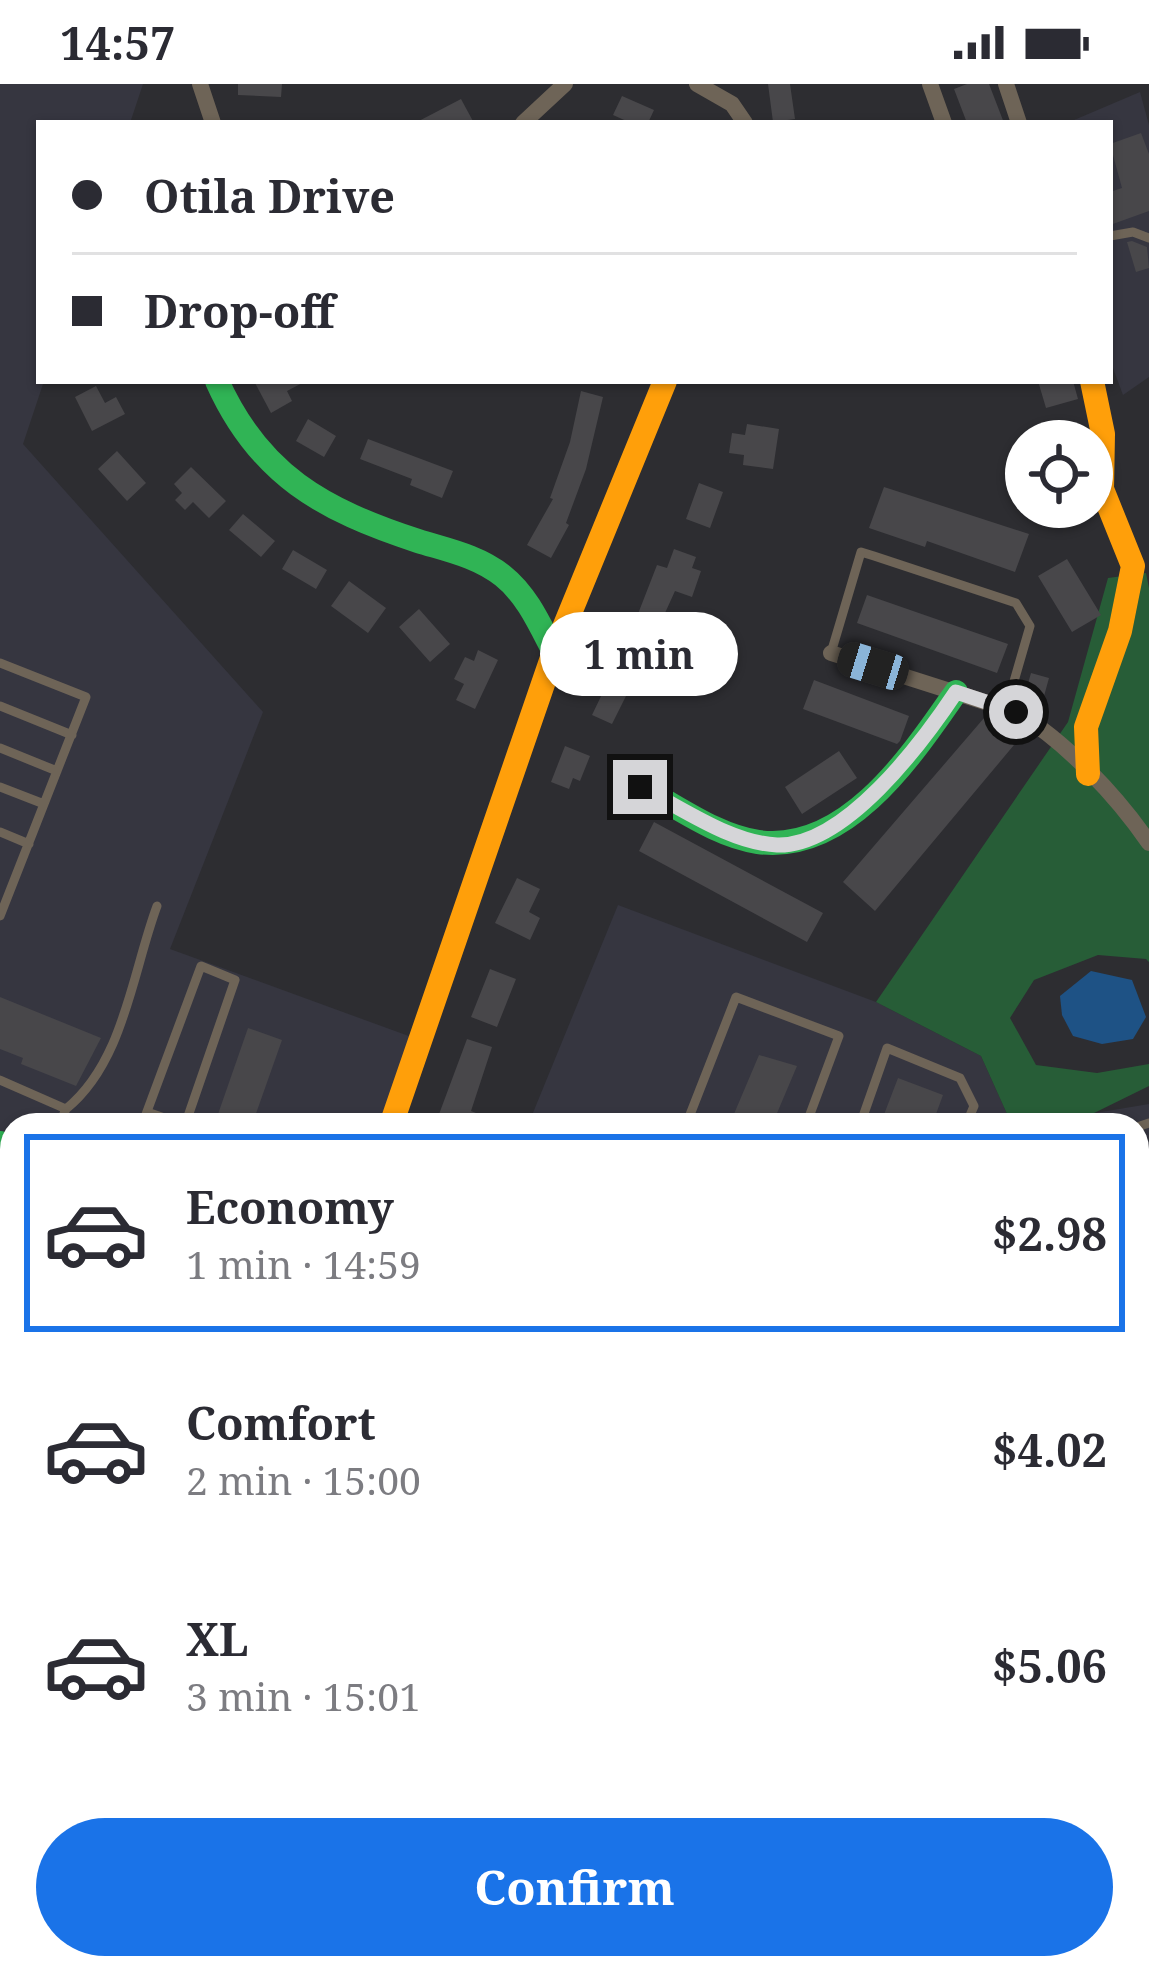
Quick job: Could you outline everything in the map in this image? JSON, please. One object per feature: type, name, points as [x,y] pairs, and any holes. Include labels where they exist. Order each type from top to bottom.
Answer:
[{"type":"street","points":[[200,84],[212,120]]},
{"type":"street","points":[[526,120],[565,84]]},
{"type":"street","points":[[697,84],[732,104],[743,120]]},
{"type":"street","points":[[930,84],[943,120]]},
{"type":"street","points":[[1006,84],[1018,120]]},
{"type":"street","points":[[218,384],[226,408],[248,440],[297,489],[347,517],[495,570],[527,602],[554,652]]},
{"type":"street","points":[[395,1113],[554,652],[664,384]]},
{"type":"street","points":[[1088,774],[1086,727],[1120,632],[1133,566],[1102,489],[1103,434],[1094,384]]},
{"type":"street","points":[[831,653],[1006,709],[1038,725],[1124,806],[1149,843]]},
{"type":"street","points":[[640,787],[752,841],[781,845],[847,818],[928,734],[956,692]]},
{"type":"lane","points":[[1113,235],[1133,232],[1149,238]]},
{"type":"lane","points":[[831,653],[861,552],[874,556],[1016,604],[1030,626],[1006,709]]},
{"type":"lane","points":[[0,663],[86,697],[0,915]]},
{"type":"lane","points":[[0,706],[71,735]]},
{"type":"lane","points":[[0,748],[57,771]]},
{"type":"lane","points":[[0,788],[44,804]]},
{"type":"lane","points":[[0,832],[28,844]]},
{"type":"lane","points":[[0,872],[15,878]]},
{"type":"lane","points":[[64,1113],[94,1081],[133,991],[157,906]]},
{"type":"lane","points":[[150,1113],[201,966],[235,980],[189,1113]]},
{"type":"lane","points":[[691,1113],[736,998],[839,1036],[810,1113]]},
{"type":"lane","points":[[864,1113],[887,1048],[960,1078],[974,1106],[971,1113]]},
{"type":"lane","points":[[0,1080],[66,1109]]},
{"type":"shaded area","points":[[0,84],[143,84],[131,120],[36,120],[36,384],[43,384],[23,444],[263,712],[170,949],[417,1039],[391,1113],[0,1113]]},
{"type":"shaded area","points":[[1140,92],[1149,125],[1149,377],[1123,395],[1113,368],[1113,120],[1074,120]]},
{"type":"shaded area","points":[[618,905],[876,1002],[981,1056],[1007,1113],[533,1113]]},
{"type":"shaded area","points":[[1149,1104],[1149,1113],[1095,1113]]},
{"type":"green space","points":[[1146,573],[1149,588],[1149,962],[1098,955],[1034,980],[1010,1018],[1036,1065],[1097,1073],[1149,1064],[1149,1086],[1094,1113],[1007,1113],[981,1056],[876,1002],[1068,722],[1108,578]]},
{"type":"water","points":[[1091,971],[1132,980],[1146,1017],[1133,1039],[1102,1044],[1073,1036],[1062,1015],[1060,996]]},
{"type":"building","points":[[238,84],[282,84],[281,97],[238,95]]},
{"type":"building","points":[[768,84],[790,84],[795,119],[773,120]]},
{"type":"building","points":[[989,84],[1003,120],[966,120],[954,89]]},
{"type":"building","points":[[622,96],[654,110],[649,120],[613,115]]},
{"type":"building","points":[[461,99],[472,120],[421,120]]},
{"type":"building","points":[[1141,133],[1149,154],[1149,211],[1113,224],[1113,191],[1122,188],[1113,143]]},
{"type":"building","points":[[1127,242],[1147,247],[1149,268],[1136,272]]},
{"type":"building","points":[[256,384],[300,384],[287,391],[292,401],[271,413]]},
{"type":"building","points":[[1039,384],[1074,384],[1078,399],[1046,408]]},
{"type":"building","points":[[96,386],[105,403],[116,397],[125,414],[92,431],[75,397]]},
{"type":"building","points":[[581,391],[603,397],[569,525],[551,558],[527,545],[553,499]]},
{"type":"building","points":[[308,419],[336,436],[324,457],[296,441]]},
{"type":"building","points":[[747,424],[779,429],[773,469],[743,465],[744,455],[729,453],[732,433],[745,435]]},
{"type":"building","points":[[368,439],[453,471],[442,498],[410,485],[412,479],[360,459]]},
{"type":"building","points":[[117,451],[146,483],[127,501],[98,469]]},
{"type":"building","points":[[191,467],[226,501],[209,518],[193,502],[185,510],[175,500],[182,493],[174,484]]},
{"type":"building","points":[[699,483],[723,492],[710,528],[686,519]]},
{"type":"building","points":[[884,487],[1029,534],[1015,572],[927,541],[925,547],[869,528]]},
{"type":"building","points":[[243,514],[275,541],[261,557],[229,530]]},
{"type":"building","points":[[674,549],[696,557],[692,568],[701,571],[692,597],[675,591],[650,646],[629,637],[657,565],[667,568]]},
{"type":"building","points":[[293,550],[327,570],[316,589],[282,569]]},
{"type":"building","points":[[1067,559],[1101,615],[1072,632],[1038,576]]},
{"type":"building","points":[[349,581],[386,608],[368,633],[331,606]]},
{"type":"building","points":[[867,595],[1008,644],[997,673],[857,623]]},
{"type":"building","points":[[419,609],[450,644],[430,662],[399,627]]},
{"type":"building","points":[[478,650],[498,660],[475,709],[456,700],[464,684],[454,679],[465,657],[474,661]]},
{"type":"building","points":[[600,661],[635,678],[612,724],[592,715],[604,690],[589,683]]},
{"type":"building","points":[[1031,673],[1049,678],[1041,707],[1023,701]]},
{"type":"building","points":[[814,680],[909,716],[900,741],[897,744],[803,709]]},
{"type":"building","points":[[984,718],[1014,745],[875,911],[843,882]]},
{"type":"building","points":[[565,746],[590,756],[580,781],[573,778],[569,789],[551,782]]},
{"type":"building","points":[[839,751],[857,778],[802,814],[785,787]]},
{"type":"building","points":[[654,822],[823,913],[807,942],[639,851]]},
{"type":"building","points":[[517,878],[540,889],[529,912],[540,918],[530,940],[495,923]]},
{"type":"building","points":[[490,969],[516,979],[497,1027],[471,1017]]},
{"type":"building","points":[[0,997],[101,1038],[76,1086],[21,1064],[23,1058],[0,1049]]},
{"type":"building","points":[[248,1028],[282,1040],[256,1113],[218,1113]]},
{"type":"building","points":[[467,1039],[492,1047],[471,1111],[476,1113],[439,1113]]},
{"type":"building","points":[[759,1055],[797,1066],[777,1113],[734,1113]]},
{"type":"building","points":[[898,1078],[943,1095],[936,1113],[885,1113]]},
{"type":"traffic: fast","points":[[219,384],[253,441],[298,485],[352,516],[493,569],[526,601],[554,652]]},
{"type":"traffic: fast","points":[[640,787],[727,834],[758,842],[790,842],[820,832],[874,795],[956,692]]},
{"type":"traffic: slow","points":[[395,1113],[554,652],[664,384]]},
{"type":"traffic: slow","points":[[1088,774],[1086,727],[1120,631],[1133,566],[1102,489],[1103,434],[1093,384]]},
{"type":"route","points":[[640,787],[730,832],[781,845],[847,818],[928,734],[956,692],[1016,712]]}]
